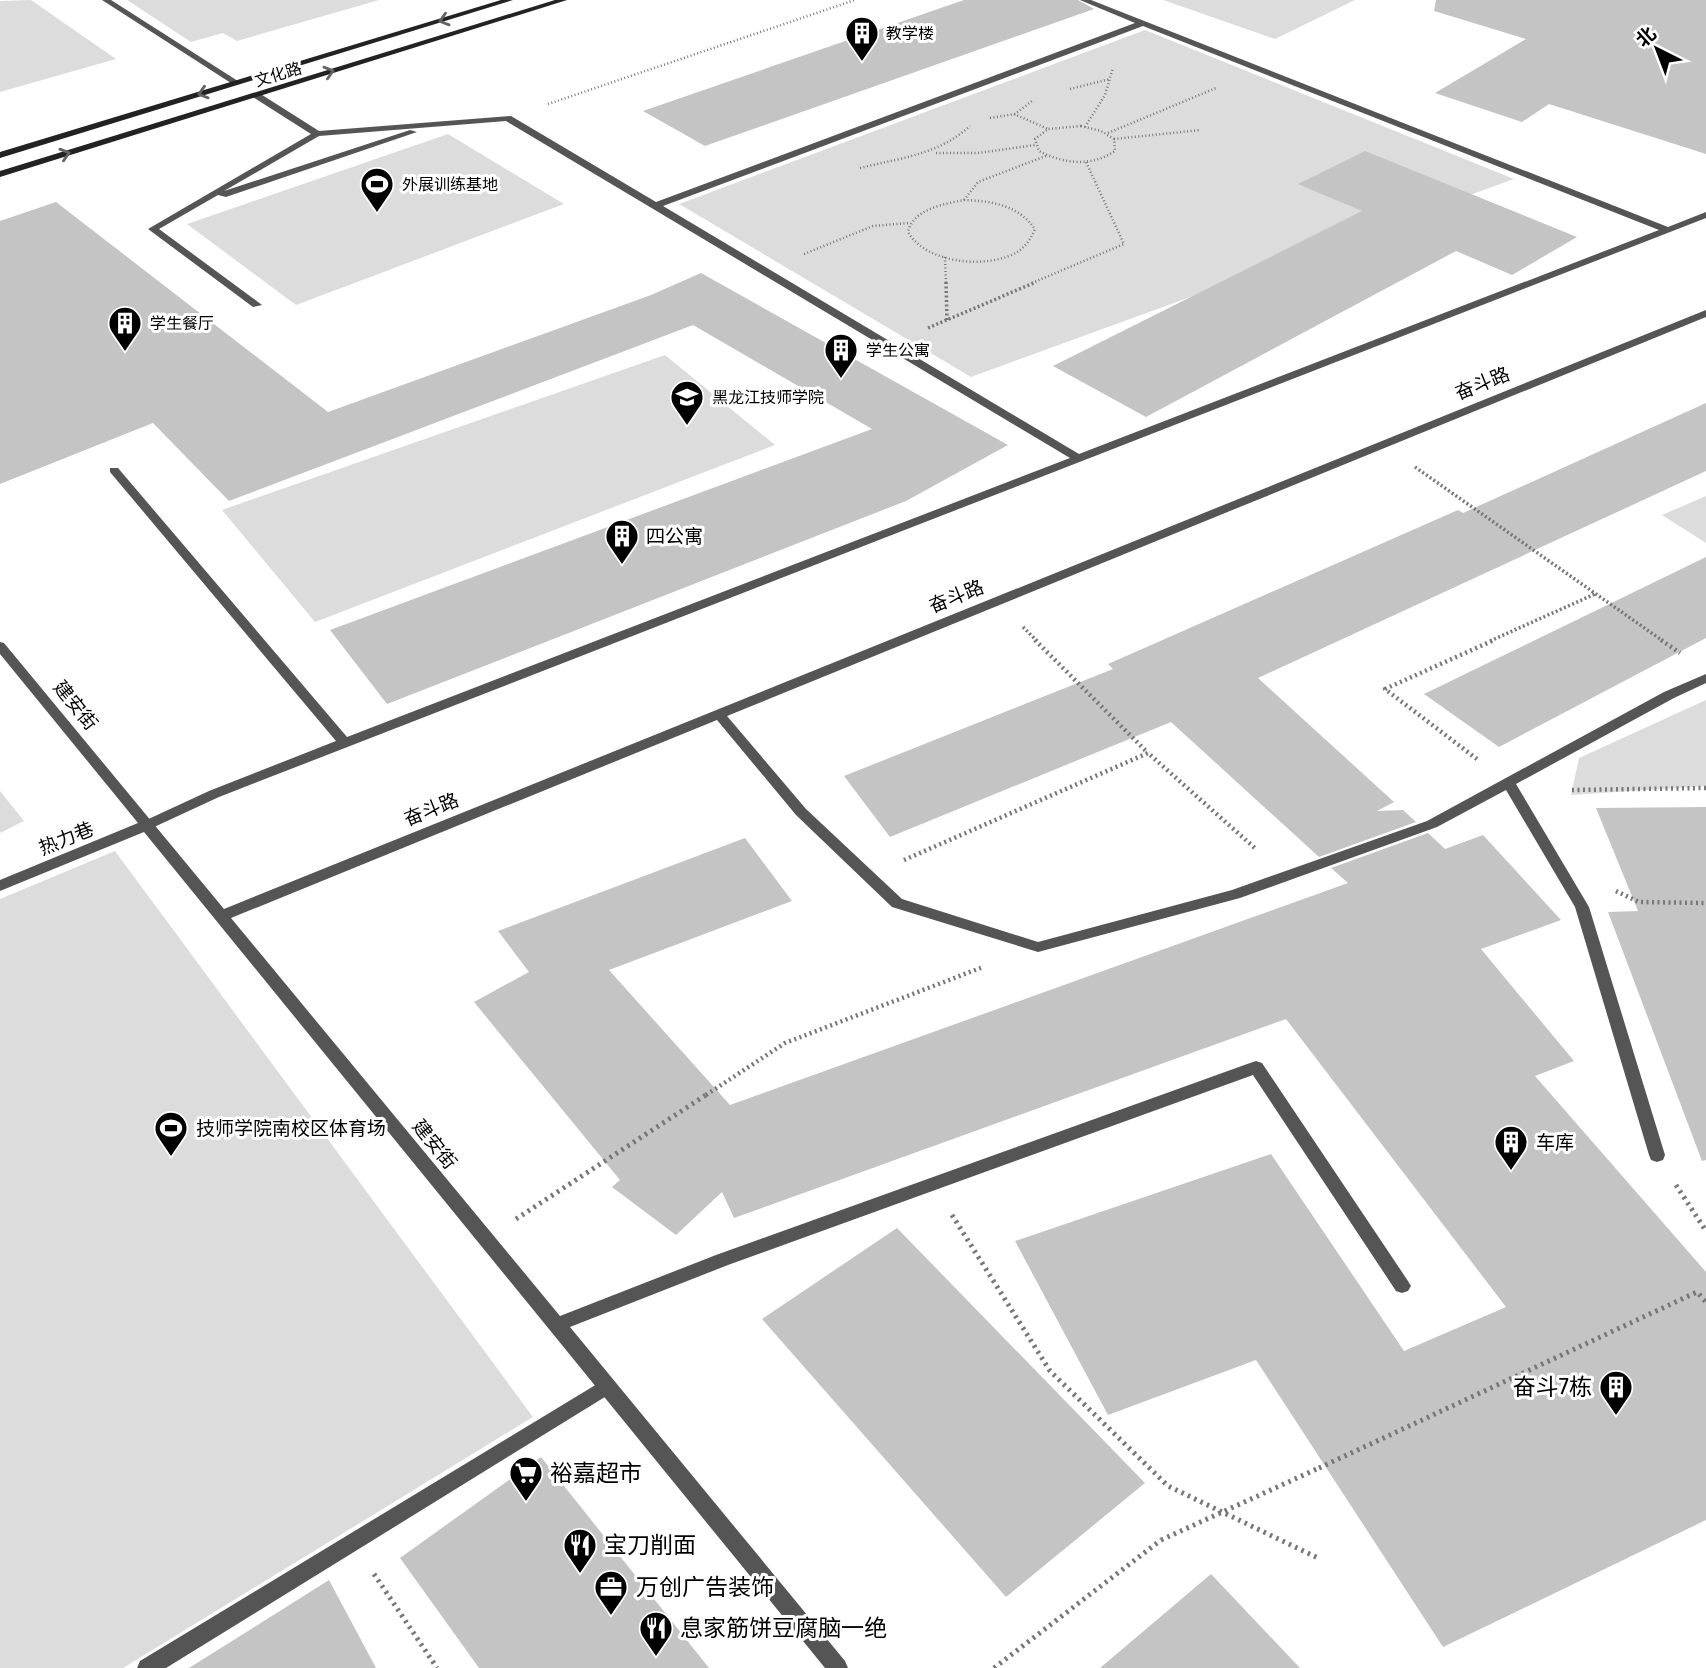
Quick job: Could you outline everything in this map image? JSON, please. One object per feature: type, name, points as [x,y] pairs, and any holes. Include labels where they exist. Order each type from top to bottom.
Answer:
[{"type":"main road","name":"文化路","points":[[0,155],[509,0]]},
{"type":"main road","name":"文化路","points":[[0,174],[563,0]]},
{"type":"street","points":[[106,0],[237,83]]},
{"type":"street","points":[[1084,0],[1668,230]]},
{"type":"street","points":[[655,206],[1143,23]]},
{"type":"street","points":[[256,95],[317,134]]},
{"type":"street","points":[[257,305],[153,229],[317,134],[508,118],[1078,458]]},
{"type":"street","points":[[196,204],[438,124]]},
{"type":"street","name":"热力巷","points":[[0,886],[214,794],[1706,215]]},
{"type":"street","name":"奋斗路","points":[[222,916],[1706,313]]},
{"type":"street","points":[[114,470],[345,743]]},
{"type":"street","name":"建安街","points":[[0,646],[838,1668]]},
{"type":"street","points":[[718,713],[801,812],[897,904],[1038,947],[1234,894],[1432,824],[1669,695],[1706,678]]},
{"type":"street","points":[[1509,783],[1583,907],[1657,1155]]},
{"type":"street","points":[[556,1325],[722,1260],[1256,1067],[1402,1286]]},
{"type":"street","points":[[147,1668],[607,1386]]},
{"type":"path","points":[[508,118],[855,0]]},
{"type":"path","points":[[1085,127],[1105,95],[1114,66],[1109,36]]},
{"type":"path","points":[[1107,134],[1261,69]]},
{"type":"path","points":[[1047,156],[1035,145],[1035,139],[1048,130],[1085,127],[1114,139],[1201,130]]},
{"type":"path","points":[[964,200],[978,182],[1047,156],[1086,162],[1108,156],[1115,151],[1114,139]]},
{"type":"path","points":[[931,153],[978,153],[1035,145]]},
{"type":"path","points":[[889,345],[1124,244],[1086,162]]},
{"type":"path","points":[[964,200],[984,201],[1018,211],[1030,219],[1035,229],[1033,240],[1024,249],[1008,256],[977,260],[945,257],[927,251],[914,242],[908,233],[909,223],[916,215],[929,208],[964,200]]},
{"type":"path","points":[[764,270],[873,226],[909,223]]},
{"type":"path","points":[[945,257],[947,320]]},
{"type":"path","points":[[1382,444],[1684,657]]},
{"type":"path","points":[[1509,783],[1385,690],[1595,594]]},
{"type":"path","points":[[997,600],[1149,753],[1286,876]]},
{"type":"path","points":[[868,876],[1149,753]]},
{"type":"path","points":[[1563,790],[1706,788]]},
{"type":"path","points":[[1570,887],[1609,887],[1639,902],[1706,903]]},
{"type":"path","points":[[486,1239],[785,1044],[1038,947]]},
{"type":"path","points":[[1657,1155],[1706,1231]]},
{"type":"path","points":[[933,1185],[1050,1371],[1168,1486],[1318,1558]]},
{"type":"path","points":[[994,1668],[1161,1540],[1697,1292],[1706,1302]]},
{"type":"path","points":[[352,1542],[437,1668]]},
{"type":"shaded area","points":[[31,0],[116,59],[0,92],[0,1]]},
{"type":"shaded area","points":[[127,0],[379,0],[237,41],[223,33],[191,42]]},
{"type":"shaded area","points":[[1163,0],[1355,0],[1275,39]]},
{"type":"shaded area","points":[[1145,30],[1514,179],[971,377],[679,204]]},
{"type":"shaded area","name":"外展训练基地","points":[[448,134],[564,204],[296,305],[187,224]]},
{"type":"shaded area","points":[[665,355],[775,445],[315,622],[222,510]]},
{"type":"shaded area","points":[[1706,496],[1706,543],[1662,515]]},
{"type":"shaded area","points":[[1706,700],[1706,786],[1571,795],[1579,758]]},
{"type":"shaded area","points":[[0,791],[24,821],[0,833]]},
{"type":"shaded area","name":"技师学院南校区体育场","points":[[115,851],[533,1417],[123,1668],[0,1668],[0,899]]},
{"type":"building","name":"教学楼","points":[[964,0],[1078,0],[1094,9],[705,146],[643,111]]},
{"type":"building","points":[[1436,0],[1706,0],[1706,154],[1549,104],[1522,122],[1435,93],[1526,39],[1434,11]]},
{"type":"building","points":[[1365,151],[1577,237],[1512,275],[1456,251],[1146,417],[1053,366],[1362,211],[1298,184]]},
{"type":"building","points":[[56,202],[328,412],[651,295],[701,273],[1008,445],[906,501],[387,704],[330,630],[872,429],[693,325],[229,501],[153,423],[0,484],[0,221]]},
{"type":"building","points":[[1706,403],[1706,471],[1258,678],[1394,802],[1377,811],[1403,810],[1416,822],[1319,857],[1171,722],[890,837],[844,776],[1113,669],[1108,664],[1458,510],[1463,513]]},
{"type":"building","points":[[1706,557],[1706,638],[1499,747],[1424,694]]},
{"type":"building","points":[[1706,807],[1706,1160],[1702,1161],[1608,912],[1638,911],[1596,808]]},
{"type":"building","points":[[1428,833],[1445,849],[1483,835],[1561,920],[1481,949],[1574,1061],[1535,1076],[1706,1272],[1706,1520],[1443,1647],[1256,1360],[1108,1415],[1015,1241],[1271,1154],[1404,1351],[1506,1307],[1286,1019],[734,1218],[722,1192],[676,1235],[612,1187],[620,1180],[474,1002],[529,972],[498,931],[745,838],[792,901],[609,970],[730,1105],[1348,883],[1331,868]]},
{"type":"building","points":[[897,1228],[1145,1483],[1006,1597],[762,1319]]},
{"type":"building","points":[[541,1457],[709,1668],[479,1668],[400,1558]]},
{"type":"building","points":[[1211,1574],[1300,1668],[1100,1668]]},
{"type":"building","points":[[329,1580],[376,1668],[189,1668]]},
{"type":"place","name":"教学楼","points":[[862,63]]},
{"type":"place","name":"外展训练基地","points":[[377,214]]},
{"type":"place","name":"学生餐厅","points":[[125,353]]},
{"type":"place","name":"学生公寓","points":[[841,380]]},
{"type":"place","name":"黑龙江技师学院","points":[[687,427]]},
{"type":"place","name":"四公寓","points":[[622,566]]},
{"type":"place","name":"技师学院南校区体育场","points":[[171,1158]]},
{"type":"place","name":"车库","points":[[1511,1172]]},
{"type":"place","name":"奋斗7栋","points":[[1616,1417]]},
{"type":"place","name":"裕嘉超市","points":[[526,1503]]},
{"type":"place","name":"宝刀削面","points":[[580,1575]]},
{"type":"place","name":"万创广告装饰","points":[[611,1617]]},
{"type":"place","name":"息家筋饼豆腐脑一绝","points":[[656,1658]]}]
